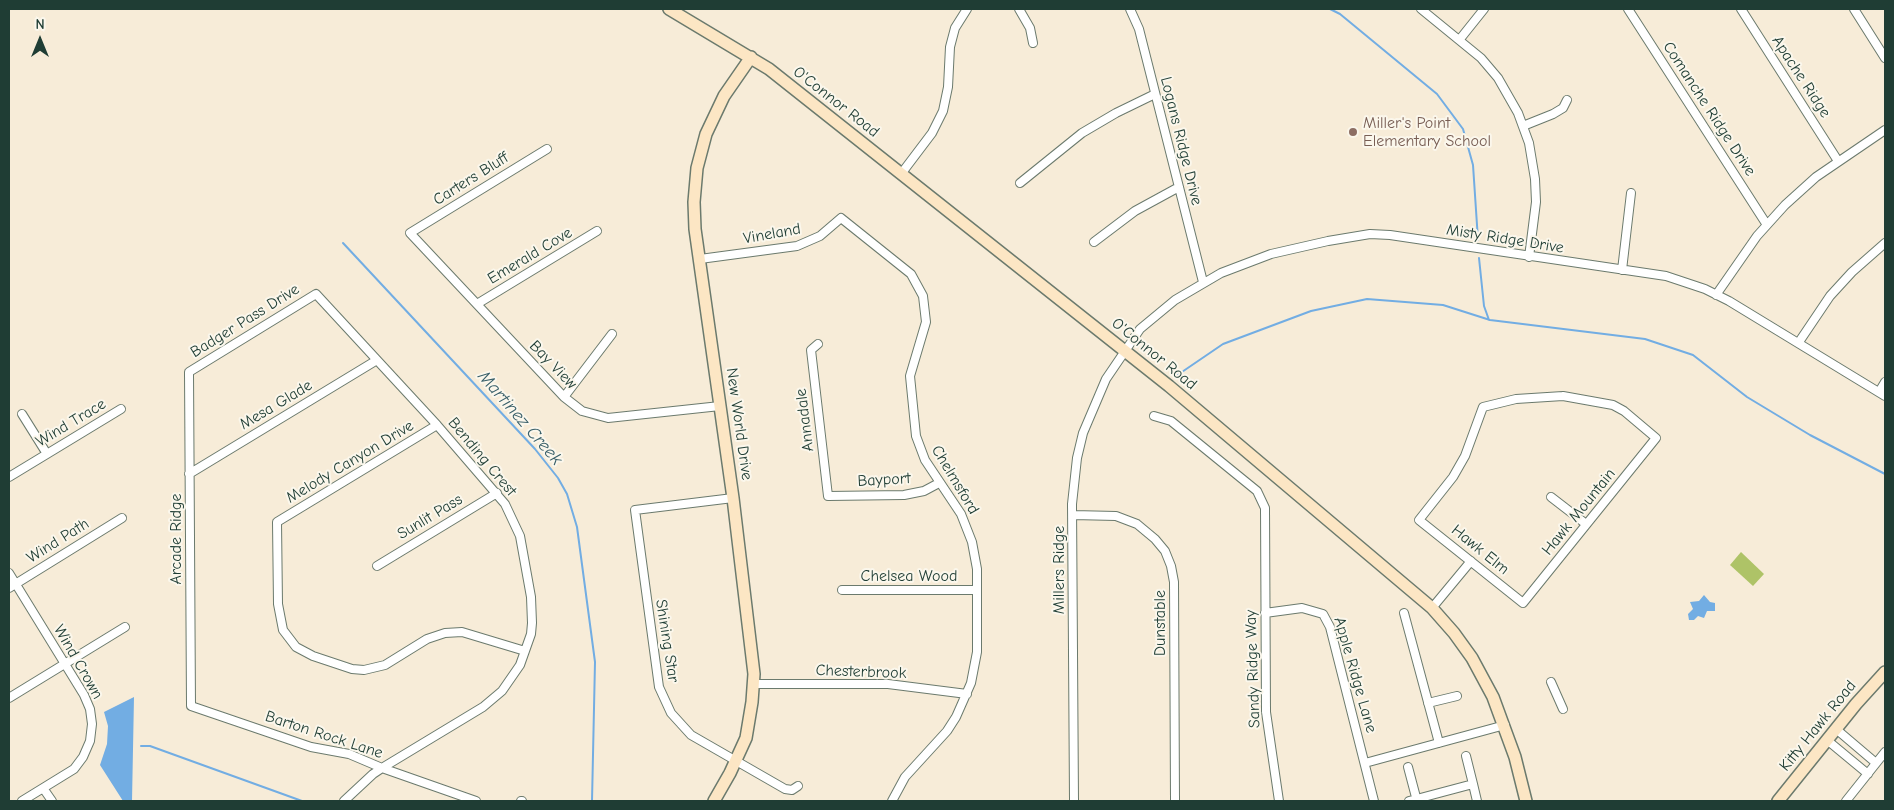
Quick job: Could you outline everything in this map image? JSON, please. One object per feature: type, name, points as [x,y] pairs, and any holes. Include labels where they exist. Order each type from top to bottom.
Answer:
[{"type":"main road","name":"O'Connor Road","points":[[669,9],[751,57],[901,174],[1124,350],[1258,460],[1432,608],[1454,633],[1472,658],[1493,698],[1505,726],[1526,801]]},
{"type":"main road","name":"New World Drive","points":[[714,801],[736,761],[749,726],[753,684],[753,653],[694,202],[700,154],[714,116],[751,57]]},
{"type":"main road","name":"Kitty Hawk Road","points":[[1778,801],[1885,672]]},
{"type":"street","points":[[901,174],[932,133],[943,111],[948,87],[952,38],[967,9]]},
{"type":"street","points":[[1019,9],[1030,28],[1033,43]]},
{"type":"street","name":"Logans Ridge Drive","points":[[1130,9],[1139,29],[1204,282]]},
{"type":"street","points":[[1421,9],[1482,58],[1498,78],[1523,126],[1535,179],[1536,202],[1529,257]]},
{"type":"street","points":[[1460,39],[1484,9]]},
{"type":"street","name":"Comanche Ridge Drive","points":[[1628,9],[1767,225]]},
{"type":"street","name":"Apache Ridge","points":[[1741,9],[1838,161]]},
{"type":"street","points":[[1854,9],[1885,58]]},
{"type":"street","points":[[1020,183],[1082,133],[1116,113],[1155,94]]},
{"type":"street","points":[[1523,126],[1563,108],[1568,100]]},
{"type":"street","points":[[1716,295],[1767,225],[1816,177],[1885,130]]},
{"type":"street","name":"Carters Bluff","points":[[410,233],[547,149]]},
{"type":"street","points":[[1094,242],[1135,211],[1179,187]]},
{"type":"street","points":[[1622,270],[1631,193]]},
{"type":"street","name":"Vineland","points":[[700,259],[797,246],[820,236],[841,218]]},
{"type":"street","name":"Chelmsford","points":[[841,218],[906,269],[918,284],[923,296],[926,322],[912,362],[909,383],[920,448],[939,483],[958,509],[970,535],[976,556],[977,652],[966,694],[947,731],[914,766],[892,801]]},
{"type":"street","name":"Emerald Cove","points":[[477,304],[597,231]]},
{"type":"street","name":"Bay View","points":[[410,233],[564,397],[582,411],[608,418],[720,406]]},
{"type":"street","name":"Misty Ridge Drive","points":[[1124,350],[1140,329],[1160,312],[1204,282],[1246,262],[1328,240],[1370,234],[1390,235],[1622,270],[1682,281],[1716,295],[1798,342],[1882,394]]},
{"type":"street","points":[[1798,342],[1830,296],[1852,272],[1885,243]]},
{"type":"street","name":"Bending Crest","points":[[316,294],[438,425],[497,493],[514,521],[525,561],[532,624],[526,651],[520,665],[502,691],[483,707],[373,774],[344,801]]},
{"type":"street","name":"Badger Pass Drive","points":[[189,372],[316,294]]},
{"type":"street","points":[[564,397],[612,334]]},
{"type":"street","name":"Annadale","points":[[818,344],[811,350],[828,496]]},
{"type":"street","name":"Millers Ridge","points":[[1074,801],[1073,487],[1076,458],[1083,433],[1106,379],[1124,350]]},
{"type":"street","name":"Mesa Glade","points":[[190,474],[377,360]]},
{"type":"street","name":"Arcade Ridge","points":[[189,372],[191,706]]},
{"type":"street","points":[[1882,394],[1885,382]]},
{"type":"street","name":"Hawk Mountain","points":[[1419,520],[1453,477],[1465,456],[1483,407],[1516,399],[1563,396],[1599,401],[1624,411],[1656,438],[1523,603]]},
{"type":"street","name":"Wind Trace","points":[[9,477],[121,409]]},
{"type":"street","points":[[22,414],[47,454]]},
{"type":"street","name":"Sandy Ridge Way","points":[[1154,416],[1171,420],[1256,491],[1265,508],[1269,534],[1265,612],[1266,712],[1279,801]]},
{"type":"street","name":"Melody Canyon Drive","points":[[438,425],[277,522],[279,617],[283,630],[296,647],[352,669],[373,668],[385,665],[427,639],[445,633],[455,632],[526,651]]},
{"type":"street","name":"Bayport","points":[[828,496],[904,495],[924,491],[939,483]]},
{"type":"street","name":"Sunlit Pass","points":[[377,566],[497,493]]},
{"type":"street","points":[[1551,497],[1586,524]]},
{"type":"street","name":"Shining Star","points":[[733,498],[635,510],[662,696],[670,713],[684,728],[785,789],[792,790],[798,786]]},
{"type":"street","name":"Dunstable","points":[[1073,515],[1108,515],[1137,524],[1155,538],[1171,566],[1174,582],[1175,801]]},
{"type":"street","name":"Wind Path","points":[[12,586],[122,518]]},
{"type":"street","name":"Hawk Elm","points":[[1419,520],[1523,603]]},
{"type":"street","points":[[1432,608],[1471,561]]},
{"type":"street","name":"Wind Crown","points":[[9,572],[12,586],[65,664],[90,709],[92,724],[90,741],[84,757],[74,769],[22,801]]},
{"type":"street","name":"Chelsea Wood","points":[[842,590],[977,590]]},
{"type":"street","name":"Apple Ridge Lane","points":[[1265,612],[1302,608],[1323,614],[1330,627],[1374,801]]},
{"type":"street","points":[[1404,613],[1439,743]]},
{"type":"street","points":[[9,698],[125,627]]},
{"type":"street","points":[[1551,682],[1563,709]]},
{"type":"street","name":"Chesterbrook","points":[[753,684],[888,684],[966,694]]},
{"type":"street","points":[[1428,703],[1457,696]]},
{"type":"street","name":"Barton Rock Lane","points":[[191,706],[311,747],[349,754],[382,768],[476,801]]},
{"type":"street","points":[[1365,763],[1505,726]]},
{"type":"street","points":[[1836,729],[1876,763]]},
{"type":"street","points":[[1827,740],[1868,774]]},
{"type":"street","points":[[1846,801],[1885,752]]},
{"type":"street","points":[[1466,756],[1477,801]]},
{"type":"street","points":[[1408,767],[1414,801],[1473,784]]},
{"type":"street","points":[[44,788],[52,801]]},
{"type":"green space","points":[[1741,552],[1764,574],[1753,586],[1730,565]]},
{"type":"water","points":[[1704,595],[1710,602],[1715,603],[1715,611],[1707,611],[1704,618],[1698,616],[1694,620],[1689,620],[1688,614],[1693,609],[1690,602],[1699,601]]},
{"type":"water","points":[[134,697],[132,801],[123,801],[100,765],[107,744],[108,726],[104,712]]},
{"type":"waterway","points":[[1330,9],[1340,14],[1437,94],[1463,129],[1473,165],[1478,240]]},
{"type":"waterway","name":"Martinez Creek","points":[[343,243],[535,449],[558,478],[567,494],[577,527],[595,662],[592,801]]},
{"type":"waterway","points":[[1479,258],[1484,306],[1489,320]]},
{"type":"waterway","points":[[1176,376],[1223,344],[1311,311],[1367,299],[1443,305],[1490,320],[1645,339],[1693,355],[1747,397],[1810,435],[1885,474]]},
{"type":"waterway","points":[[141,746],[150,746],[302,801]]},
{"type":"place","name":"Miller's Point Elementary School","points":[[1353,132]]}]
